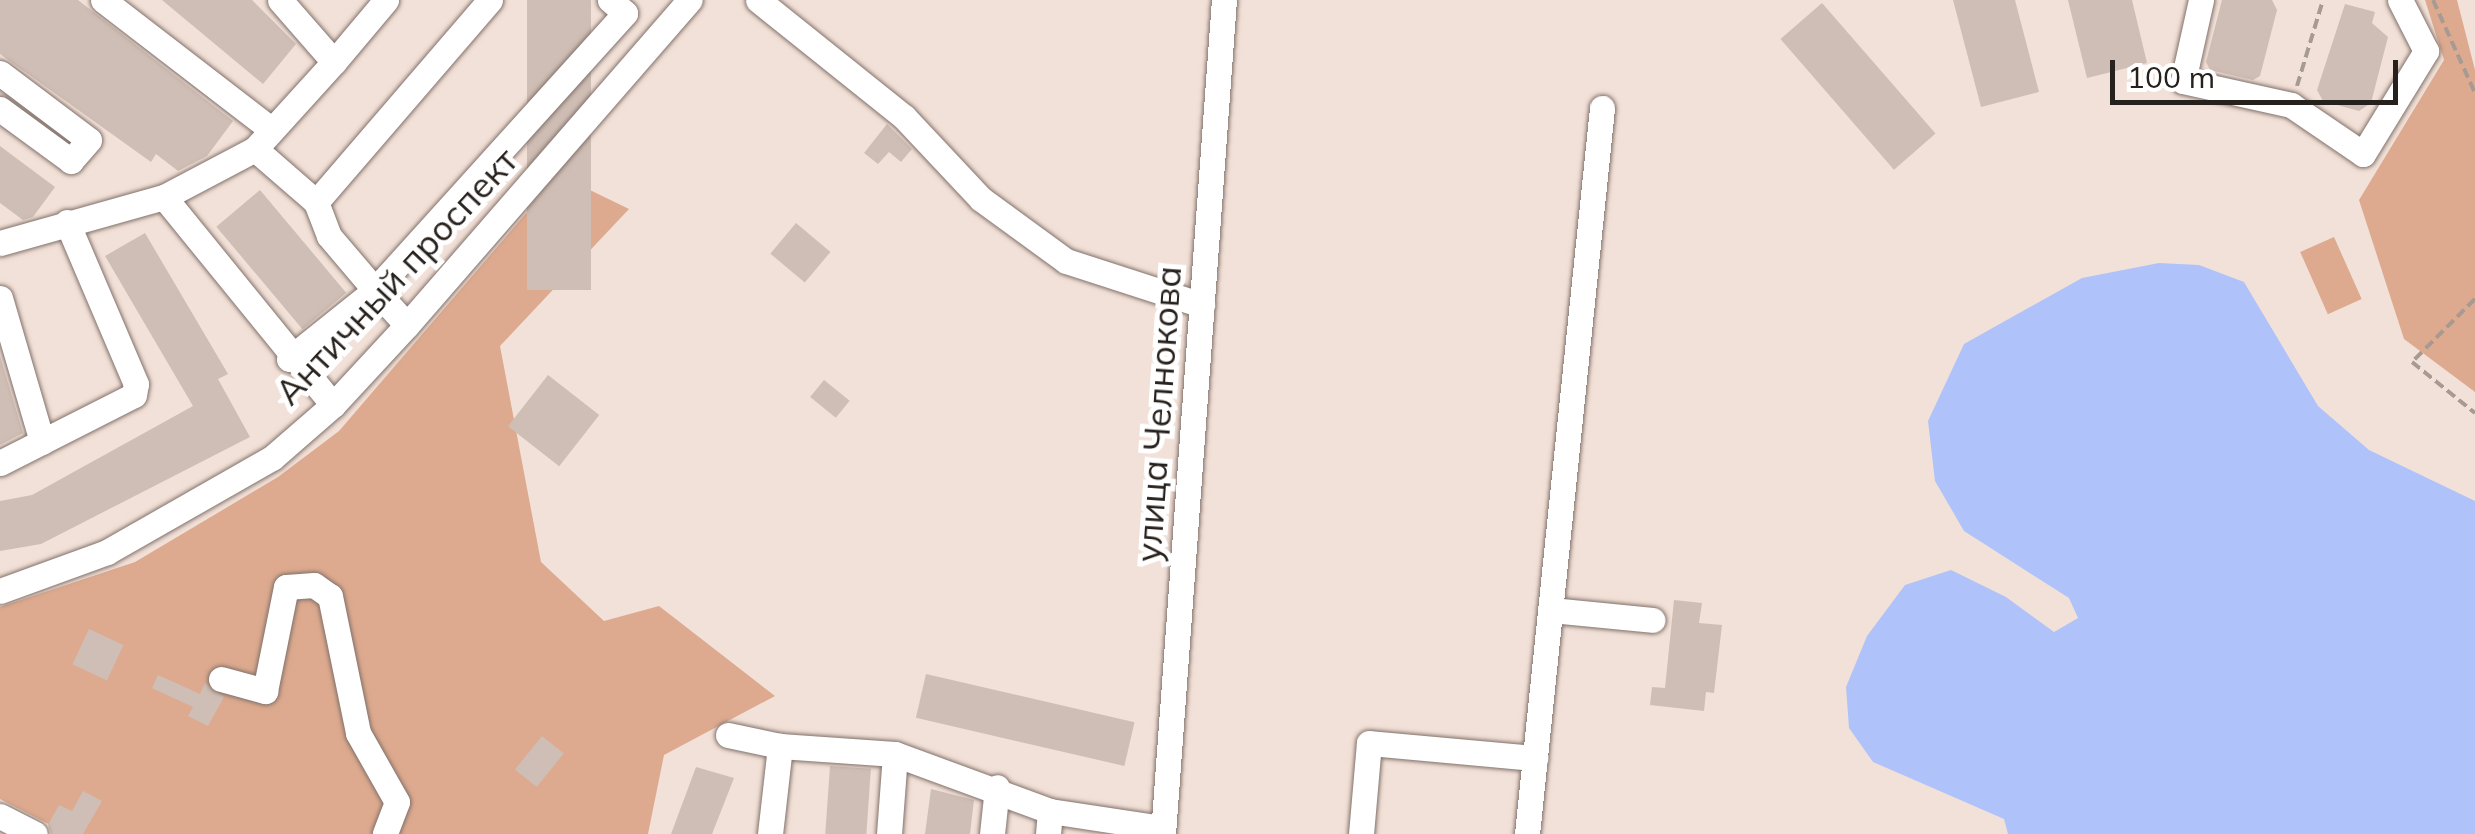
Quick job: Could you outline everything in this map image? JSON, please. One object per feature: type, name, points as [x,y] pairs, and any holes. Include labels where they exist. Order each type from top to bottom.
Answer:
[{"type":"street","points":[[102,0],[264,140],[316,202],[329,236],[407,326]]},
{"type":"street","points":[[280,0],[334,62]]},
{"type":"street","points":[[0,243],[164,197],[264,140],[386,0]]},
{"type":"street","points":[[316,202],[490,0]]},
{"type":"street","points":[[290,359],[375,290],[626,13],[610,0]]},
{"type":"street","name":"Античный проспект","points":[[0,591],[54,576],[156,526],[272,458],[333,405],[407,326],[690,0]]},
{"type":"street","points":[[758,0],[904,117],[981,199],[1066,261],[1202,306]]},
{"type":"street","name":"улица Челнокова","points":[[1163,831],[1224,0]]},
{"type":"street","points":[[2201,0],[2183,81],[2291,105],[2363,154],[2426,50],[2400,0]]},
{"type":"street","points":[[0,72],[89,140],[71,161],[0,109]]},
{"type":"street","points":[[1528,834],[1602,108]]},
{"type":"street","points":[[164,197],[290,359],[333,405]]},
{"type":"street","points":[[0,463],[134,395],[136,384],[67,222]]},
{"type":"street","points":[[0,298],[42,442]]},
{"type":"street","points":[[221,679],[265,690],[286,587],[314,585],[330,596],[358,734],[397,802],[385,834]]},
{"type":"street","points":[[1550,610],[1653,620]]},
{"type":"street","points":[[728,735],[780,746],[895,754],[998,787],[1049,822],[1163,831]]},
{"type":"street","points":[[1361,834],[1370,743],[1535,758]]},
{"type":"street","points":[[770,834],[780,746]]},
{"type":"street","points":[[888,834],[895,754]]},
{"type":"street","points":[[992,834],[998,787]]},
{"type":"street","points":[[0,816],[35,834]]},
{"type":"path","points":[[2291,105],[2323,0]]},
{"type":"path","points":[[2433,0],[2475,93]]},
{"type":"path","points":[[2475,299],[2412,362],[2475,413]]},
{"type":"shaded area","points":[[2425,0],[2457,0],[2475,70],[2475,392],[2404,339],[2359,200],[2444,60]]},
{"type":"shaded area","points":[[559,175],[629,209],[500,346],[541,562],[604,621],[659,606],[775,696],[664,755],[648,834],[68,834],[0,799],[0,607],[135,562],[278,477],[339,431]]},
{"type":"shaded area","points":[[2334,237],[2362,299],[2328,314],[2300,252]]},
{"type":"water","points":[[2159,263],[2199,265],[2244,282],[2318,406],[2369,450],[2475,501],[2475,834],[2008,834],[2004,819],[1873,762],[1849,728],[1846,687],[1867,636],[1905,585],[1951,570],[2006,597],[2054,632],[2078,618],[2069,598],[1964,531],[1935,481],[1928,421],[1964,344],[2082,278]]},
{"type":"building","points":[[0,0],[78,0],[233,121],[207,156],[178,171],[156,154],[151,162],[0,54]]},
{"type":"building","points":[[162,0],[252,0],[296,44],[263,84]]},
{"type":"building","points":[[527,0],[591,0],[591,290],[527,290]]},
{"type":"building","points":[[1953,0],[2015,0],[2039,92],[1981,107]]},
{"type":"building","points":[[2068,0],[2132,0],[2147,63],[2087,78]]},
{"type":"building","points":[[2222,0],[2272,0],[2277,10],[2260,76],[2253,80],[2210,70],[2206,62]]},
{"type":"building","points":[[1822,3],[1935,134],[1894,170],[1780,39]]},
{"type":"building","points":[[2345,4],[2375,12],[2372,23],[2388,37],[2371,103],[2359,111],[2323,101],[2317,90]]},
{"type":"building","points":[[887,124],[912,149],[901,162],[889,152],[878,164],[864,153]]},
{"type":"building","points":[[0,146],[55,187],[33,217],[23,220],[0,203]]},
{"type":"building","points":[[260,190],[346,293],[302,329],[216,227]]},
{"type":"building","points":[[796,223],[830,252],[805,283],[770,254]]},
{"type":"building","points":[[145,233],[228,374],[218,379],[250,437],[41,544],[0,551],[0,501],[32,495],[193,406],[105,256]]},
{"type":"building","points":[[0,356],[23,433],[0,445]]},
{"type":"building","points":[[548,375],[599,415],[559,466],[508,426]]},
{"type":"building","points":[[824,380],[850,401],[836,418],[810,397]]},
{"type":"building","points":[[1674,600],[1702,603],[1699,623],[1722,625],[1714,693],[1706,692],[1704,711],[1650,705],[1652,687],[1665,688]]},
{"type":"building","points":[[89,629],[123,645],[107,680],[73,664]]},
{"type":"building","points":[[926,674],[1135,722],[1124,766],[916,718]]},
{"type":"building","points":[[158,675],[200,694],[205,683],[224,697],[208,726],[188,716],[193,707],[152,688]]},
{"type":"building","points":[[542,736],[564,754],[537,787],[515,769]]},
{"type":"building","points":[[830,766],[871,769],[866,834],[825,834]]},
{"type":"building","points":[[696,767],[734,778],[712,834],[671,834]]},
{"type":"building","points":[[931,789],[974,800],[970,834],[925,834]]},
{"type":"building","points":[[83,791],[102,801],[83,834],[51,834],[48,825],[59,805],[72,811]]}]
